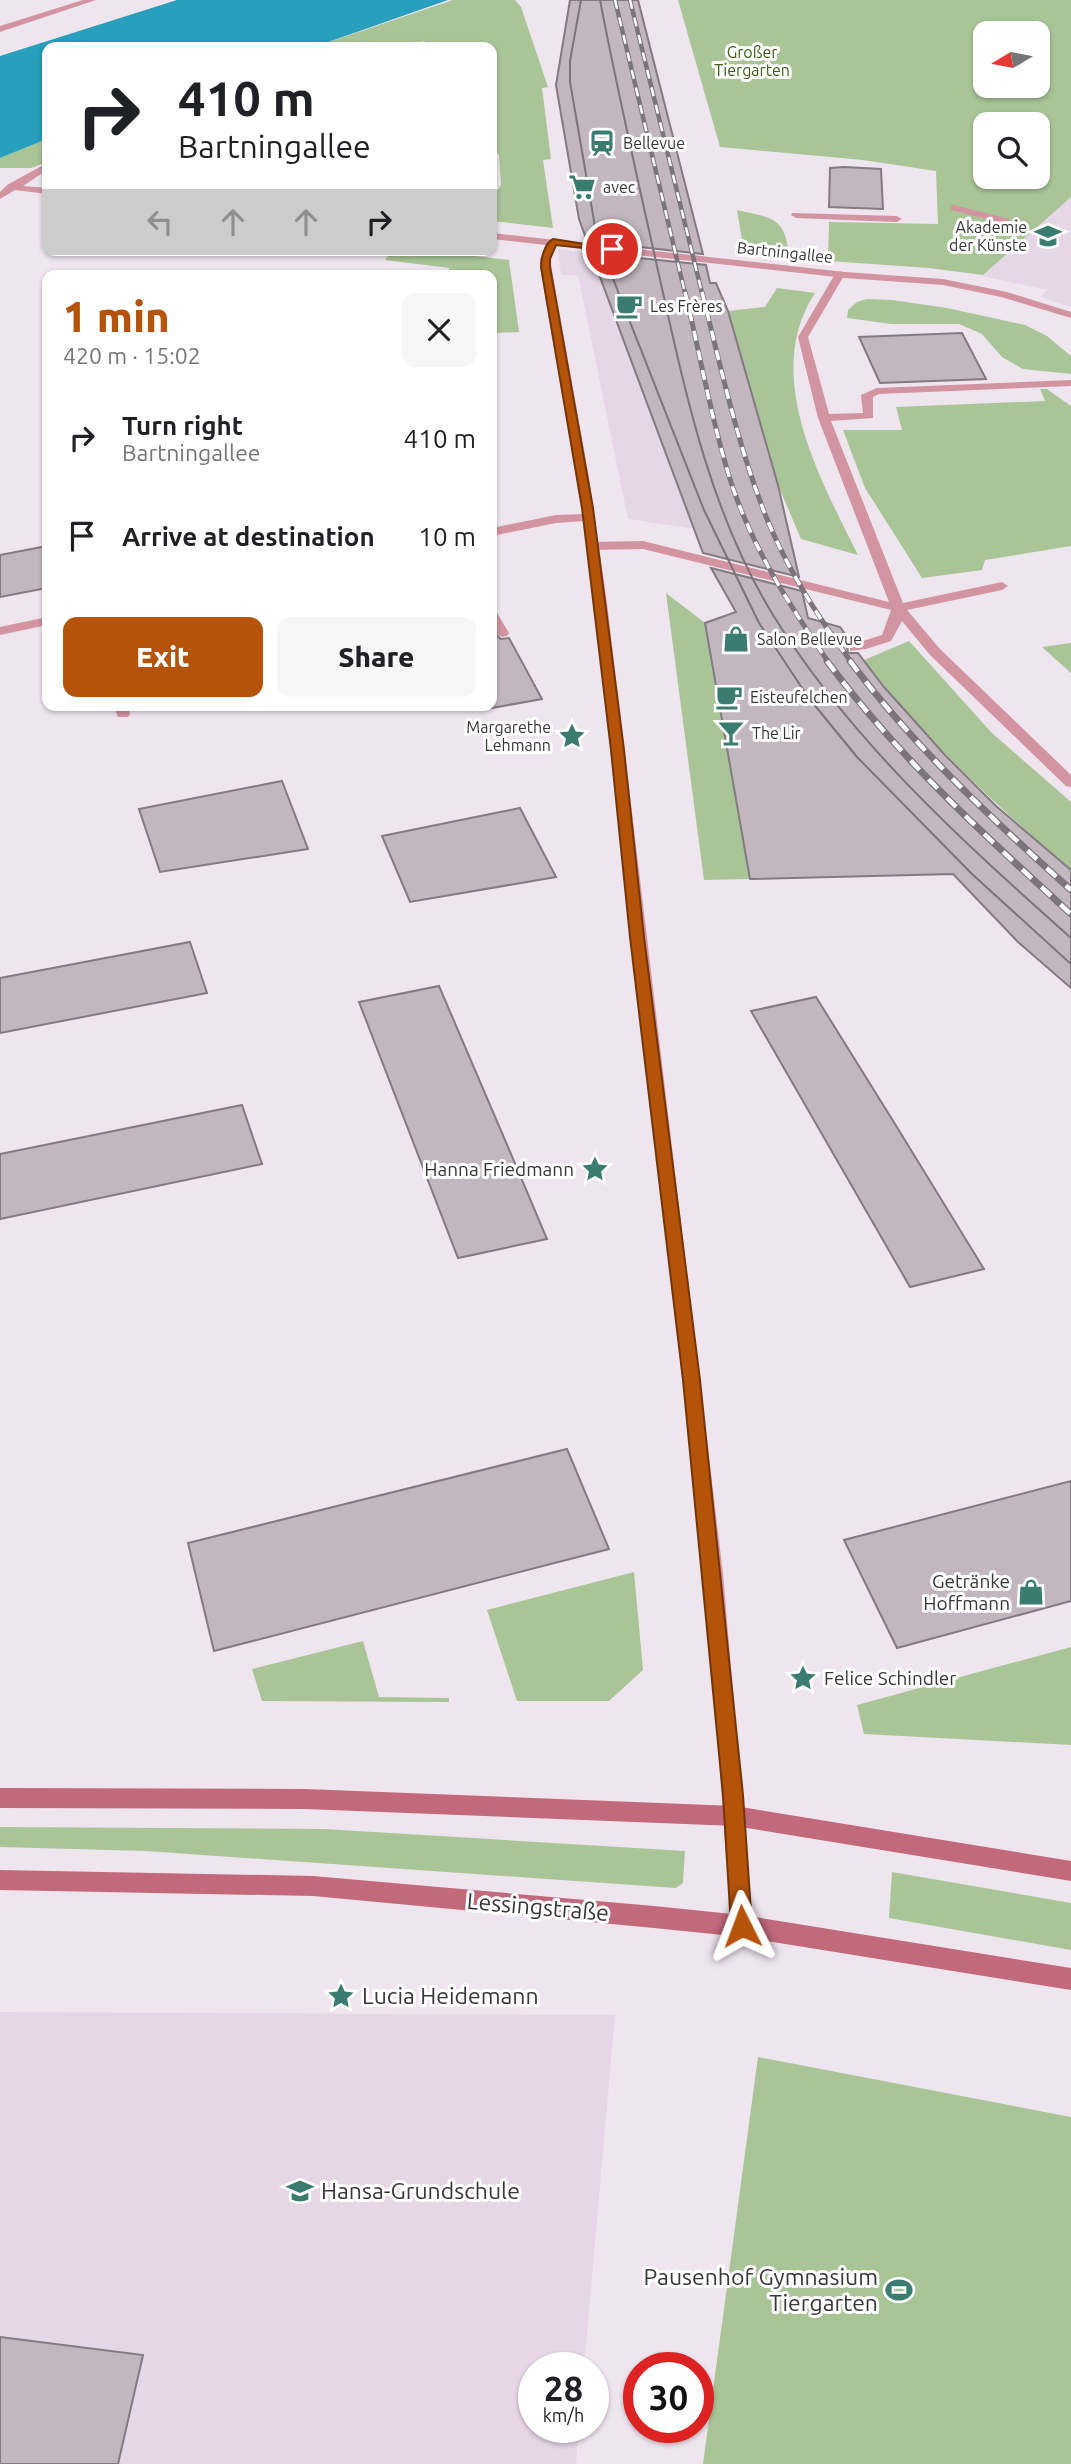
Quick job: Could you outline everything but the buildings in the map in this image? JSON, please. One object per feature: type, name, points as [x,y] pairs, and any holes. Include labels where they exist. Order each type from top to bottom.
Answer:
[{"type":"main road","points":[[0,1798],[305,1799],[735,1816],[1071,1871]]},
{"type":"main road","name":"Lessingstraße","points":[[0,1880],[313,1886],[742,1926],[1071,1979]]},
{"type":"street","points":[[0,29],[92,0]]},
{"type":"street","points":[[0,20],[15,25]]},
{"type":"street","points":[[0,196],[42,169]]},
{"type":"street","points":[[0,186],[42,190]]},
{"type":"street","points":[[954,208],[1005,221]]},
{"type":"street","points":[[796,215],[897,219]]},
{"type":"street","name":"Bartningallee","points":[[497,236],[840,274],[943,282],[1003,294],[1071,315]]},
{"type":"street","points":[[553,242],[545,259],[545,267],[593,546],[691,1380],[735,1816],[742,1926]]},
{"type":"street","points":[[840,274],[803,337],[824,418],[898,608],[935,652],[1071,783]]},
{"type":"street","points":[[824,418],[869,416],[867,396],[877,391],[1071,383]]},
{"type":"street","points":[[497,531],[555,519],[589,517]]},
{"type":"street","points":[[593,546],[643,545],[898,608],[1003,586]]},
{"type":"street","points":[[855,648],[883,641],[893,632],[898,608]]},
{"type":"street","points":[[0,631],[42,622]]},
{"type":"street","points":[[497,624],[502,633]]},
{"type":"shaded area","name":"Akademie der Künste","points":[[1071,197],[1071,307],[1040,297],[1047,290],[982,276]]},
{"type":"shaded area","points":[[558,249],[591,253],[695,529],[628,519],[578,275],[561,275]]},
{"type":"shaded area","name":"Hansa-Grundschule","points":[[0,2012],[615,2015],[585,2352],[518,2352],[518,2443],[578,2443],[576,2464],[0,2464]]},
{"type":"green space","points":[[453,0],[515,0],[521,7],[548,87],[542,88],[551,159],[543,160],[553,228],[497,222],[497,191],[501,185],[497,152],[497,42],[329,42]]},
{"type":"green space","name":"Großer Tiergarten","points":[[678,0],[1071,0],[1071,197],[983,275],[929,268],[828,261],[829,222],[938,224],[936,171],[863,160],[720,147]]},
{"type":"green space","points":[[42,141],[42,164],[31,168],[0,168],[0,158]]},
{"type":"green space","points":[[737,210],[775,221],[784,233],[789,257],[744,252]]},
{"type":"green space","points":[[388,256],[475,256],[509,260],[519,332],[497,333],[497,270],[449,270],[385,260]]},
{"type":"green space","points":[[777,288],[815,293],[800,325],[794,358],[795,392],[802,427],[814,461],[858,555],[801,539],[778,485],[728,311],[765,307]]},
{"type":"green space","points":[[867,299],[947,308],[1025,325],[1047,336],[1071,356],[1071,374],[1023,369],[1002,357],[982,334],[959,324],[891,324],[847,318],[848,310],[857,302]]},
{"type":"green space","points":[[1040,389],[1047,389],[1071,406],[1071,546],[985,560],[982,570],[922,578],[865,488],[843,430],[902,430],[896,407],[1045,401]]},
{"type":"green space","points":[[666,593],[705,623],[750,879],[704,880]]},
{"type":"green space","points":[[909,641],[992,733],[1071,802],[1071,870],[1015,821],[936,744],[864,660]]},
{"type":"green space","points":[[1071,643],[1071,673],[1042,647]]},
{"type":"green space","points":[[634,1572],[643,1670],[609,1701],[517,1701],[487,1610]]},
{"type":"green space","points":[[363,1641],[379,1697],[449,1698],[449,1702],[262,1701],[252,1669]]},
{"type":"green space","points":[[1071,1647],[1071,1745],[864,1734],[857,1705]]},
{"type":"green space","points":[[0,1827],[324,1829],[685,1851],[683,1883],[676,1888],[146,1851],[0,1847]]},
{"type":"green space","points":[[892,1872],[1071,1903],[1071,1950],[889,1918]]},
{"type":"green space","name":"Pausenhof Gymnasium Tiergarten","points":[[758,2057],[1071,2117],[1071,2464],[703,2464],[706,2443],[714,2443],[714,2383]]},
{"type":"water","points":[[177,0],[448,0],[328,42],[44,42]]},
{"type":"water","points":[[42,43],[42,141],[0,158],[0,56]]},
{"type":"tram line","points":[[581,0],[570,61],[570,82],[597,238],[704,510],[759,623],[808,697],[857,757],[972,874],[1071,964]]},
{"type":"tram line","points":[[600,0],[688,401],[715,490],[750,574],[804,661],[873,747],[949,826],[1071,938]]},
{"type":"railway","points":[[615,0],[685,293]]},
{"type":"railway","points":[[630,0],[702,293]]},
{"type":"railway","points":[[685,292],[717,433],[739,504],[773,575],[829,663]]},
{"type":"railway","points":[[702,292],[739,436],[767,519],[805,594],[852,663]]},
{"type":"railway","points":[[827,661],[882,730],[912,762],[1071,914]]},
{"type":"railway","points":[[850,661],[927,753],[1071,890]]},
{"type":"place","name":"Bellevue","points":[[602,143]]},
{"type":"place","name":"avec","points":[[582,187]]},
{"type":"place","name":"Akademie der Künste","points":[[1048,236]]},
{"type":"place","name":"Les Frères","points":[[629,306]]},
{"type":"place","name":"Salon Bellevue","points":[[736,639]]},
{"type":"place","name":"Eisteufelchen","points":[[729,697]]},
{"type":"place","name":"The Lir","points":[[731,733]]},
{"type":"place","name":"Margarethe Lehmann","points":[[572,736]]},
{"type":"place","name":"Hanna Friedmann","points":[[595,1169]]},
{"type":"place","name":"Getränke Hoffmann","points":[[1031,1592]]},
{"type":"place","name":"Felice Schindler","points":[[803,1678]]},
{"type":"place","name":"Lucia Heidemann","points":[[341,1996]]},
{"type":"place","name":"Hansa-Grundschule","points":[[300,2191]]},
{"type":"place","name":"Pausenhof Gymnasium Tiergarten","points":[[899,2290]]},
{"type":"route","points":[[612,249],[553,242],[545,259],[545,267],[588,508],[618,750],[637,937],[691,1380],[735,1816],[742,1926]]}]
